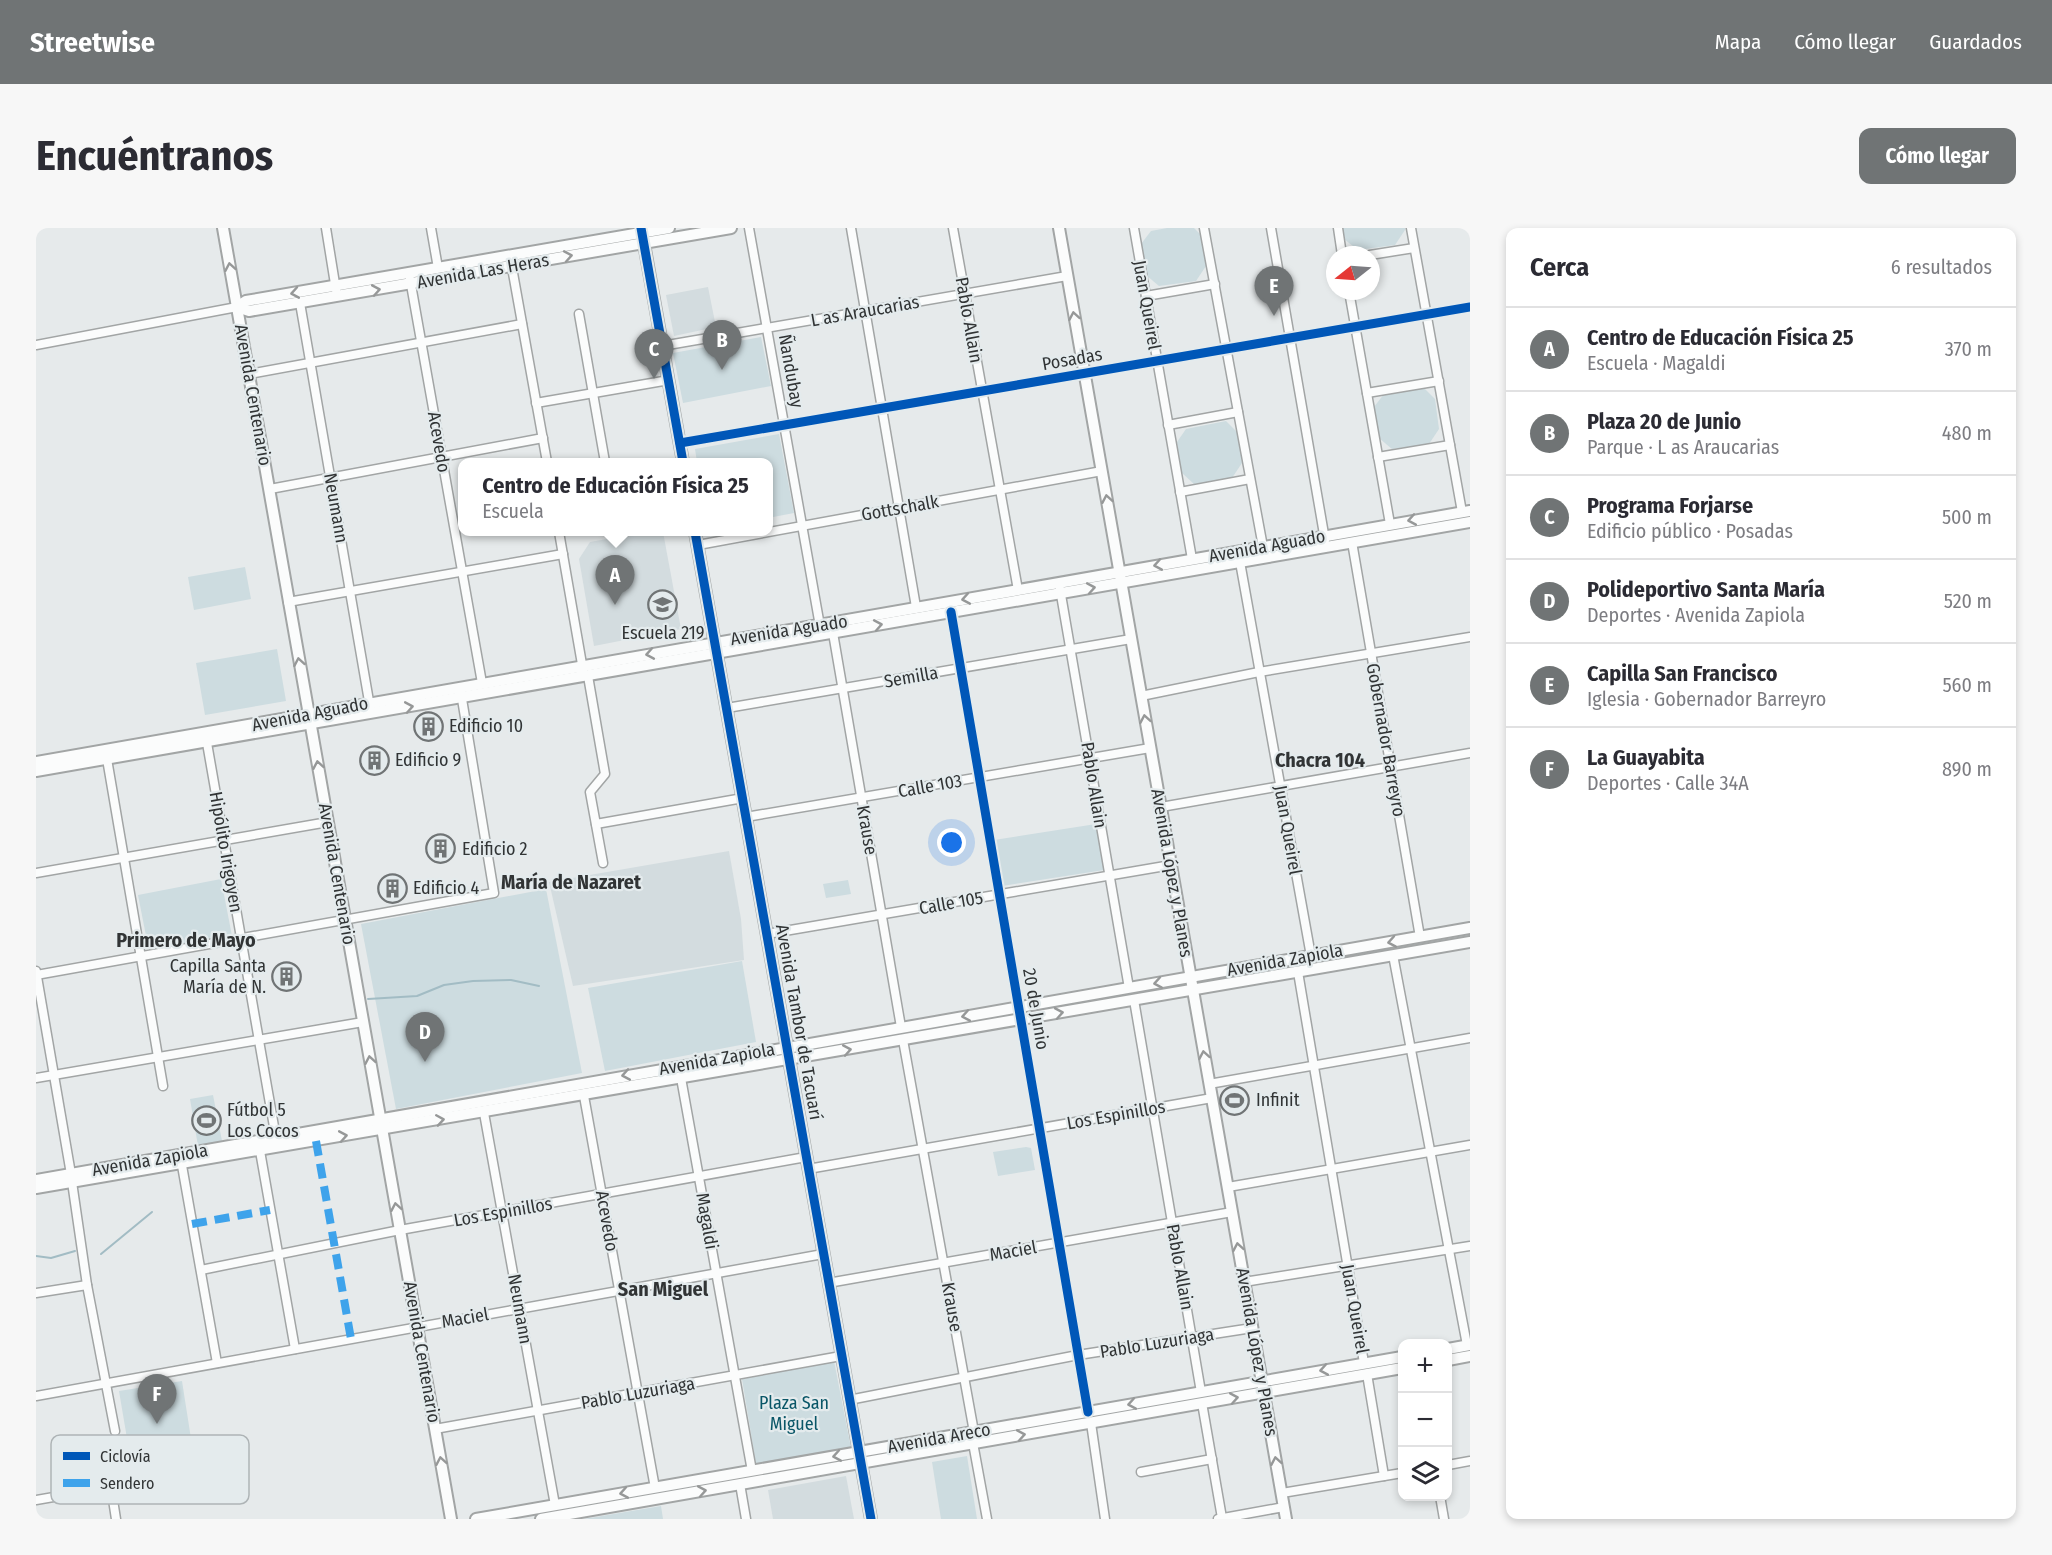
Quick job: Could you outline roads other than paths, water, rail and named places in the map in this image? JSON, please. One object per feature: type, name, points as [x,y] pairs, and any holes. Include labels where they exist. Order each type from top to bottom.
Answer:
[{"type":"main road","name":"Avenida Centenario","points":[[223,228],[451,1519]]},
{"type":"main road","name":"Avenida Las Heras","points":[[237,306],[246,301],[337,291],[511,261],[669,228]]},
{"type":"main road","name":"Avenida Las Heras","points":[[643,235],[731,228]]},
{"type":"main road","name":"Avenida López y Planes","points":[[1059,228],[1286,1519]]},
{"type":"main road","points":[[643,235],[682,458]]},
{"type":"main road","name":"Avenida Las Heras","points":[[410,278],[438,268],[511,261]]},
{"type":"main road","name":"Avenida Las Heras","points":[[237,306],[249,312],[300,303],[337,291]]},
{"type":"main road","name":"Avenida Aguado","points":[[716,648],[833,633],[951,612],[1120,577],[1240,562],[1390,524],[1466,511]]},
{"type":"main road","name":"Avenida Aguado","points":[[1120,577],[1192,559],[1263,547],[1326,541],[1352,542],[1470,522]]},
{"type":"main road","name":"Avenida Tambor de Tacuarí","points":[[696,536],[871,1519]]},
{"type":"main road","name":"Avenida Aguado","points":[[36,771],[207,743],[371,708],[716,648],[916,607],[1018,590],[1060,588]]},
{"type":"main road","name":"Avenida Aguado","points":[[460,692],[482,683],[585,672]]},
{"type":"main road","name":"Avenida Aguado","points":[[36,762],[310,720]]},
{"type":"main road","name":"Avenida Zapiola","points":[[36,1188],[72,1178],[181,1160],[260,1151],[381,1123],[787,1047],[1470,928]]},
{"type":"main road","name":"Avenida Zapiola","points":[[181,1160],[276,1138],[381,1123],[484,1113],[1470,942]]},
{"type":"main road","name":"Avenida Zapiola","points":[[36,1180],[72,1178]]},
{"type":"main road","points":[[1452,1350],[1469,1353]]},
{"type":"main road","points":[[1452,1359],[1469,1353]]},
{"type":"main road","name":"Avenida Areco","points":[[476,1519],[752,1471],[859,1457],[1202,1398],[1365,1369],[1398,1358]]},
{"type":"main road","name":"Avenida Areco","points":[[1365,1369],[1398,1368]]},
{"type":"main road","name":"Avenida Areco","points":[[541,1519],[740,1484],[859,1457]]},
{"type":"street","points":[[326,228],[337,291]]},
{"type":"street","points":[[431,228],[438,268]]},
{"type":"street","name":"Ñandubay","points":[[749,228],[820,626]]},
{"type":"street","points":[[851,228],[916,607]]},
{"type":"street","name":"Pablo Allain","points":[[953,228],[1018,590]]},
{"type":"street","name":"Juan Queirel","points":[[1134,228],[1192,559]]},
{"type":"street","points":[[1204,228],[1263,547]]},
{"type":"street","points":[[1271,228],[1326,541]]},
{"type":"street","points":[[1338,228],[1341,246]]},
{"type":"street","points":[[1410,228],[1450,445],[1466,511]]},
{"type":"street","points":[[1380,253],[1414,248]]},
{"type":"street","points":[[511,261],[546,458]]},
{"type":"street","name":"L as Araucarias","points":[[662,346],[1067,276]]},
{"type":"street","name":"Acevedo","points":[[410,278],[482,683]]},
{"type":"street","points":[[1146,296],[1215,284]]},
{"type":"street","points":[[1350,300],[1390,524]]},
{"type":"street","name":"Neumann","points":[[300,303],[371,708]]},
{"type":"street","name":"Avenida Las Heras","points":[[36,345],[237,306]]},
{"type":"street","name":"Posadas","points":[[680,443],[1470,307]]},
{"type":"street","points":[[579,314],[604,458]]},
{"type":"street","points":[[249,374],[522,324]]},
{"type":"street","points":[[536,403],[669,380]]},
{"type":"street","points":[[1367,393],[1438,381]]},
{"type":"street","points":[[1168,425],[1238,412]]},
{"type":"street","points":[[270,489],[543,438]]},
{"type":"street","points":[[1378,457],[1450,445]]},
{"type":"street","name":"Gottschalk","points":[[773,531],[1101,471]]},
{"type":"street","points":[[1180,492],[1250,479]]},
{"type":"street","points":[[560,536],[605,774],[590,792],[603,863]]},
{"type":"street","name":"Gottschalk","points":[[698,545],[747,536]]},
{"type":"street","name":"Gobernador Barreyro","points":[[1352,542],[1420,937]]},
{"type":"street","points":[[288,602],[563,554]]},
{"type":"street","name":"Juan Queirel","points":[[1240,562],[1311,956]]},
{"type":"street","name":"Pablo Allain","points":[[1060,588],[1129,988]]},
{"type":"street","name":"20 de Junio","points":[[951,612],[1105,1519]]},
{"type":"street","name":"Krause","points":[[833,633],[901,1028]]},
{"type":"street","points":[[1141,696],[1258,672],[1470,637]]},
{"type":"street","name":"Semilla","points":[[727,708],[1131,639]]},
{"type":"street","points":[[115,1431],[87,1285],[72,1178],[36,973],[494,893],[460,692]]},
{"type":"street","name":"Hipólito Irigoyen","points":[[207,743],[276,1138]]},
{"type":"street","name":"Calle 103","points":[[746,817],[1150,748]]},
{"type":"street","points":[[1161,807],[1470,753]]},
{"type":"street","points":[[107,759],[163,1086]]},
{"type":"street","points":[[596,824],[743,798]]},
{"type":"street","points":[[36,873],[328,822]]},
{"type":"street","name":"Calle 105","points":[[767,934],[1171,865]]},
{"type":"street","points":[[1393,955],[1469,1353]]},
{"type":"street","name":"Juan Queirel","points":[[1298,972],[1384,1476]]},
{"type":"street","name":"Pablo Allain","points":[[1134,1000],[1202,1398],[1220,1519]]},
{"type":"street","points":[[36,1078],[363,1022]]},
{"type":"street","points":[[1209,1083],[1470,1038]]},
{"type":"street","name":"Krause","points":[[903,1040],[964,1377],[987,1519]]},
{"type":"street","name":"Magaldi","points":[[681,1078],[752,1471]]},
{"type":"street","name":"Acevedo","points":[[584,1096],[655,1488]]},
{"type":"street","name":"Los Espinillos","points":[[808,1169],[1212,1098]]},
{"type":"street","name":"Neumann","points":[[484,1113],[555,1505]]},
{"type":"street","points":[[1228,1187],[1470,1145]]},
{"type":"street","points":[[260,1151],[295,1349]]},
{"type":"street","name":"Los Espinillos","points":[[201,1270],[400,1230],[806,1157]]},
{"type":"street","points":[[181,1160],[217,1363]]},
{"type":"street","name":"Maciel","points":[[828,1283],[1232,1212]]},
{"type":"street","points":[[1244,1282],[1470,1246]]},
{"type":"street","name":"Maciel","points":[[36,1396],[823,1254]]},
{"type":"street","points":[[36,1293],[87,1285]]},
{"type":"street","name":"Pablo Luzuriaga","points":[[849,1400],[1078,1355],[1252,1328]]},
{"type":"street","name":"Pablo Luzuriaga","points":[[435,1429],[841,1356]]},
{"type":"street","points":[[1141,1472],[1212,1459]]},
{"type":"street","points":[[1452,1464],[1470,1461]]},
{"type":"street","points":[[1282,1493],[1398,1474]]},
{"type":"street","points":[[740,1484],[746,1519]]},
{"type":"street","points":[[36,1500],[51,1497]]},
{"type":"street","points":[[1441,1501],[1444,1519]]},
{"type":"street","points":[[114,1504],[116,1519]]},
{"type":"street","points":[[1220,1519],[1284,1507]]},
{"type":"waterway","points":[[368,999],[417,996],[444,985],[473,981],[511,980],[539,986]]},
{"type":"waterway","points":[[101,1254],[152,1212]]},
{"type":"waterway","points":[[36,1256],[51,1258],[75,1251]]},
{"type":"place","name":"Capilla San Francisco","points":[[1274,316]]},
{"type":"place","name":"Plaza 20 de Junio","points":[[722,370]]},
{"type":"place","name":"Programa Forjarse","points":[[654,379]]},
{"type":"place","name":"Escuela 219","points":[[663,604]]},
{"type":"place","name":"Centro de Educación Física 25","points":[[615,605]]},
{"type":"place","name":"Edificio 10","points":[[428,726]]},
{"type":"place","name":"Edificio 9","points":[[374,760]]},
{"type":"place","name":"Edificio 2","points":[[441,849]]},
{"type":"place","name":"Edificio 4","points":[[392,888]]},
{"type":"place","name":"Capilla Santa María de N.","points":[[287,976]]},
{"type":"place","name":"Polideportivo Santa María","points":[[425,1062]]},
{"type":"place","name":"Infinit","points":[[1235,1100]]},
{"type":"place","name":"Fútbol 5 Los Cocos","points":[[206,1120]]},
{"type":"place","name":"La Guayabita","points":[[157,1424]]},
{"type":"district","name":"Chacra 104","points":[[1320,760]]},
{"type":"district","name":"María de Nazaret","points":[[571,882]]},
{"type":"district","name":"Primero de Mayo","points":[[186,940]]},
{"type":"district","name":"San Miguel","points":[[663,1289]]},
{"type":"park label","name":"Plaza San Miguel","points":[[794,1413]]}]
